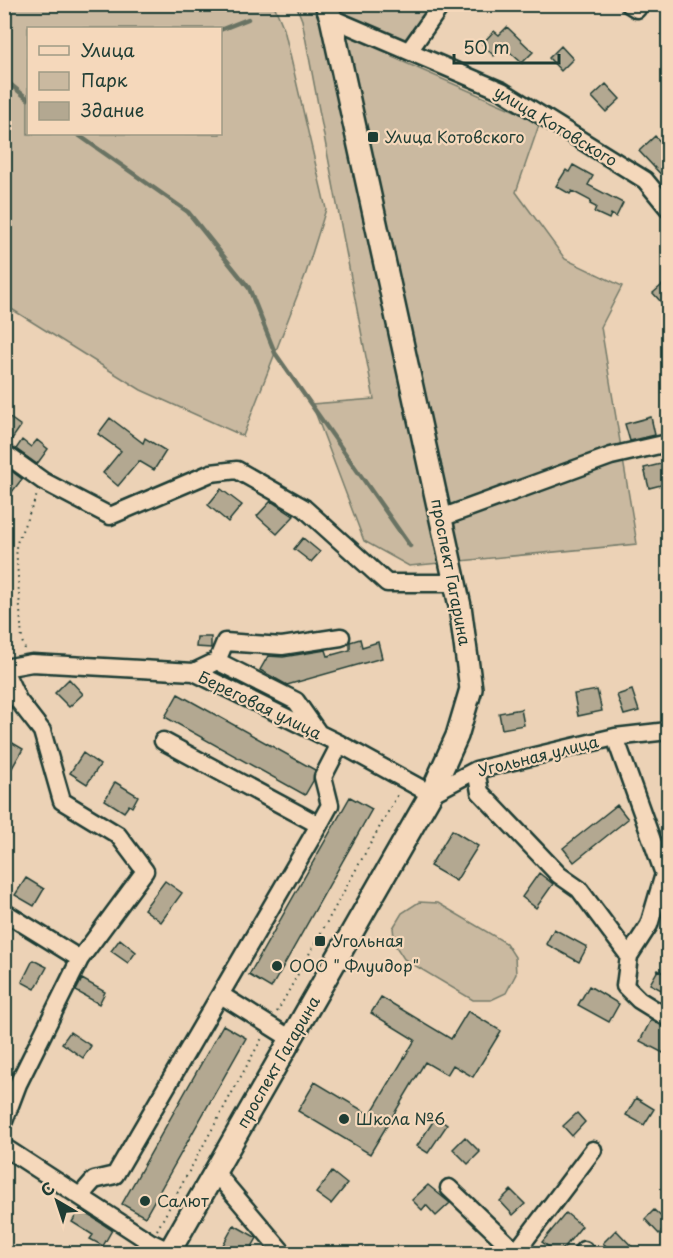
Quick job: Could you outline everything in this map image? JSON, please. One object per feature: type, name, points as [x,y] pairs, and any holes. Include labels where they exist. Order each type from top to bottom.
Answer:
[{"type":"main road","name":"проспект Гагарина","points":[[168,1252],[431,794],[457,736],[471,689],[455,583],[328,11]]},
{"type":"street","points":[[409,51],[442,4]]},
{"type":"street","name":"улица Котовского","points":[[328,11],[409,51],[502,91],[645,180],[669,208]]},
{"type":"street","points":[[441,518],[611,456],[669,443]]},
{"type":"street","points":[[4,453],[43,481],[110,516],[211,473],[237,470],[304,508],[387,583],[455,583]]},
{"type":"street","points":[[194,672],[217,660],[225,642],[282,646],[341,637]]},
{"type":"street","points":[[217,660],[296,701],[319,734]]},
{"type":"street","name":"Береговая улица","points":[[4,669],[32,663],[194,672],[340,744],[431,794]]},
{"type":"street","points":[[4,669],[18,700],[42,731],[62,801],[118,835],[145,870],[80,959],[18,1084],[4,1121]]},
{"type":"street","name":"Угольная улица","points":[[431,794],[476,770],[615,736],[669,730]]},
{"type":"street","name":"Угольная улица","points":[[615,736],[664,874],[649,925],[629,956]]},
{"type":"street","points":[[163,741],[319,825]]},
{"type":"street","points":[[80,1196],[94,1180],[115,1174],[319,825],[330,805],[323,777],[340,744]]},
{"type":"street","points":[[476,770],[480,792],[559,875],[579,889],[629,956],[625,986],[639,1000],[669,1018]]},
{"type":"street","points":[[4,912],[80,959]]},
{"type":"street","points":[[221,994],[291,1039]]},
{"type":"street","points":[[4,1147],[168,1252]]},
{"type":"street","points":[[449,1188],[517,1253],[593,1150]]},
{"type":"street","points":[[215,1172],[269,1247],[284,1254]]},
{"type":"street","points":[[581,1254],[584,1250],[588,1254]]},
{"type":"path","points":[[32,663],[22,641],[16,544],[43,481]]},
{"type":"green space","points":[[4,5],[274,5],[284,29],[326,209],[306,273],[243,436],[141,390],[5,305]]},
{"type":"green space","points":[[296,5],[430,5],[392,57],[540,122],[516,192],[565,259],[622,286],[601,327],[637,544],[409,566],[364,541],[312,404],[374,399],[302,20]]},
{"type":"green space","points":[[419,902],[438,903],[506,943],[515,957],[516,974],[506,993],[491,1000],[473,1000],[404,959],[395,945],[393,928],[402,913]]},
{"type":"building","points":[[507,27],[533,52],[522,63],[503,46],[494,56],[482,44],[494,31],[499,35]]},
{"type":"building","points":[[561,46],[573,59],[561,71],[549,58]]},
{"type":"building","points":[[606,84],[620,99],[606,112],[592,97]]},
{"type":"building","points":[[655,136],[669,151],[669,183],[639,151]]},
{"type":"building","points":[[573,165],[593,176],[588,185],[623,203],[616,217],[611,214],[609,219],[594,212],[596,207],[590,204],[591,201],[572,191],[570,194],[556,186],[566,170],[569,172]]},
{"type":"building","points":[[669,279],[669,311],[653,293]]},
{"type":"building","points":[[651,417],[655,435],[630,441],[625,424]]},
{"type":"building","points":[[10,418],[21,426],[12,439],[4,433],[4,425]]},
{"type":"building","points":[[110,418],[143,443],[145,438],[166,451],[154,470],[139,461],[118,486],[103,473],[121,451],[98,434]]},
{"type":"building","points":[[22,440],[31,447],[37,440],[48,449],[37,464],[16,449]]},
{"type":"building","points":[[669,462],[669,483],[649,488],[644,468]]},
{"type":"building","points":[[6,467],[22,479],[12,492],[4,486]]},
{"type":"building","points":[[221,489],[242,505],[228,522],[208,505]]},
{"type":"building","points":[[271,501],[294,516],[277,534],[257,516]]},
{"type":"building","points":[[303,538],[320,552],[311,562],[294,549]]},
{"type":"building","points":[[197,637],[211,637],[211,648],[196,647]]},
{"type":"building","points":[[360,639],[362,647],[378,642],[382,658],[287,685],[260,670],[268,656],[283,657],[326,650],[328,656],[350,650],[350,642]]},
{"type":"building","points":[[69,679],[83,694],[69,707],[55,693]]},
{"type":"building","points":[[597,690],[602,711],[578,716],[574,694]]},
{"type":"building","points":[[632,690],[639,711],[624,715],[617,695]]},
{"type":"building","points":[[178,694],[315,770],[313,781],[305,795],[165,717]]},
{"type":"building","points":[[521,709],[524,725],[502,729],[499,713]]},
{"type":"building","points":[[4,738],[23,749],[12,768],[4,764]]},
{"type":"building","points":[[83,753],[100,765],[87,784],[70,773]]},
{"type":"building","points":[[115,782],[138,796],[132,807],[129,805],[124,812],[105,800]]},
{"type":"building","points":[[350,797],[372,809],[271,988],[249,975]]},
{"type":"building","points":[[617,805],[628,819],[574,862],[563,848]]},
{"type":"building","points":[[452,830],[478,846],[456,881],[430,866]]},
{"type":"building","points":[[539,873],[553,884],[536,908],[522,897]]},
{"type":"building","points":[[26,878],[44,889],[34,906],[15,895]]},
{"type":"building","points":[[165,881],[182,893],[161,922],[144,909]]},
{"type":"building","points":[[554,929],[587,947],[579,962],[546,944]]},
{"type":"building","points":[[120,939],[136,952],[128,963],[111,951]]},
{"type":"building","points":[[33,960],[47,967],[35,989],[22,982]]},
{"type":"building","points":[[658,970],[669,976],[669,994],[650,984]]},
{"type":"building","points":[[82,979],[105,992],[99,1004],[76,991]]},
{"type":"building","points":[[589,986],[619,1004],[609,1022],[578,1005]]},
{"type":"building","points":[[381,997],[451,1039],[468,1011],[501,1031],[473,1077],[453,1065],[447,1075],[425,1062],[370,1154],[298,1111],[315,1082],[370,1115],[415,1040],[371,1013]]},
{"type":"building","points":[[651,1020],[669,1029],[669,1056],[640,1041]]},
{"type":"building","points":[[223,1025],[246,1038],[145,1217],[122,1204]]},
{"type":"building","points":[[70,1032],[91,1046],[83,1058],[62,1043]]},
{"type":"building","points":[[636,1098],[654,1109],[644,1125],[626,1115]]},
{"type":"building","points":[[577,1113],[585,1122],[572,1136],[563,1126]]},
{"type":"building","points":[[436,1117],[447,1125],[428,1153],[417,1146]]},
{"type":"building","points":[[465,1137],[480,1152],[468,1164],[453,1149]]},
{"type":"building","points":[[332,1172],[347,1184],[331,1204],[316,1193]]},
{"type":"building","points":[[428,1185],[450,1203],[436,1216],[426,1205],[422,1210],[412,1200]]},
{"type":"building","points":[[511,1190],[525,1204],[513,1215],[500,1201]]},
{"type":"building","points":[[80,1209],[112,1230],[103,1246],[90,1239],[93,1235],[72,1222]]},
{"type":"building","points":[[654,1210],[669,1224],[659,1234],[645,1219]]},
{"type":"building","points":[[566,1213],[582,1226],[559,1254],[543,1254],[549,1247],[542,1242]]},
{"type":"building","points":[[234,1225],[257,1238],[248,1254],[218,1254]]},
{"type":"building","points":[[616,1230],[639,1254],[614,1254],[603,1243]]},
{"type":"waterway","points":[[222,29],[248,19]]},
{"type":"waterway","points":[[4,79],[27,98]]},
{"type":"waterway","points":[[78,135],[188,212],[249,288],[275,353],[410,546]]},
{"type":"place","name":"Улица Котовского","points":[[373,137]]},
{"type":"place","name":"Угольная","points":[[320,941]]},
{"type":"place","name":"ООО \" Флуидор\"","points":[[277,966]]},
{"type":"place","name":"Школа №6","points":[[344,1119]]},
{"type":"place","name":"Салют","points":[[145,1201]]}]
